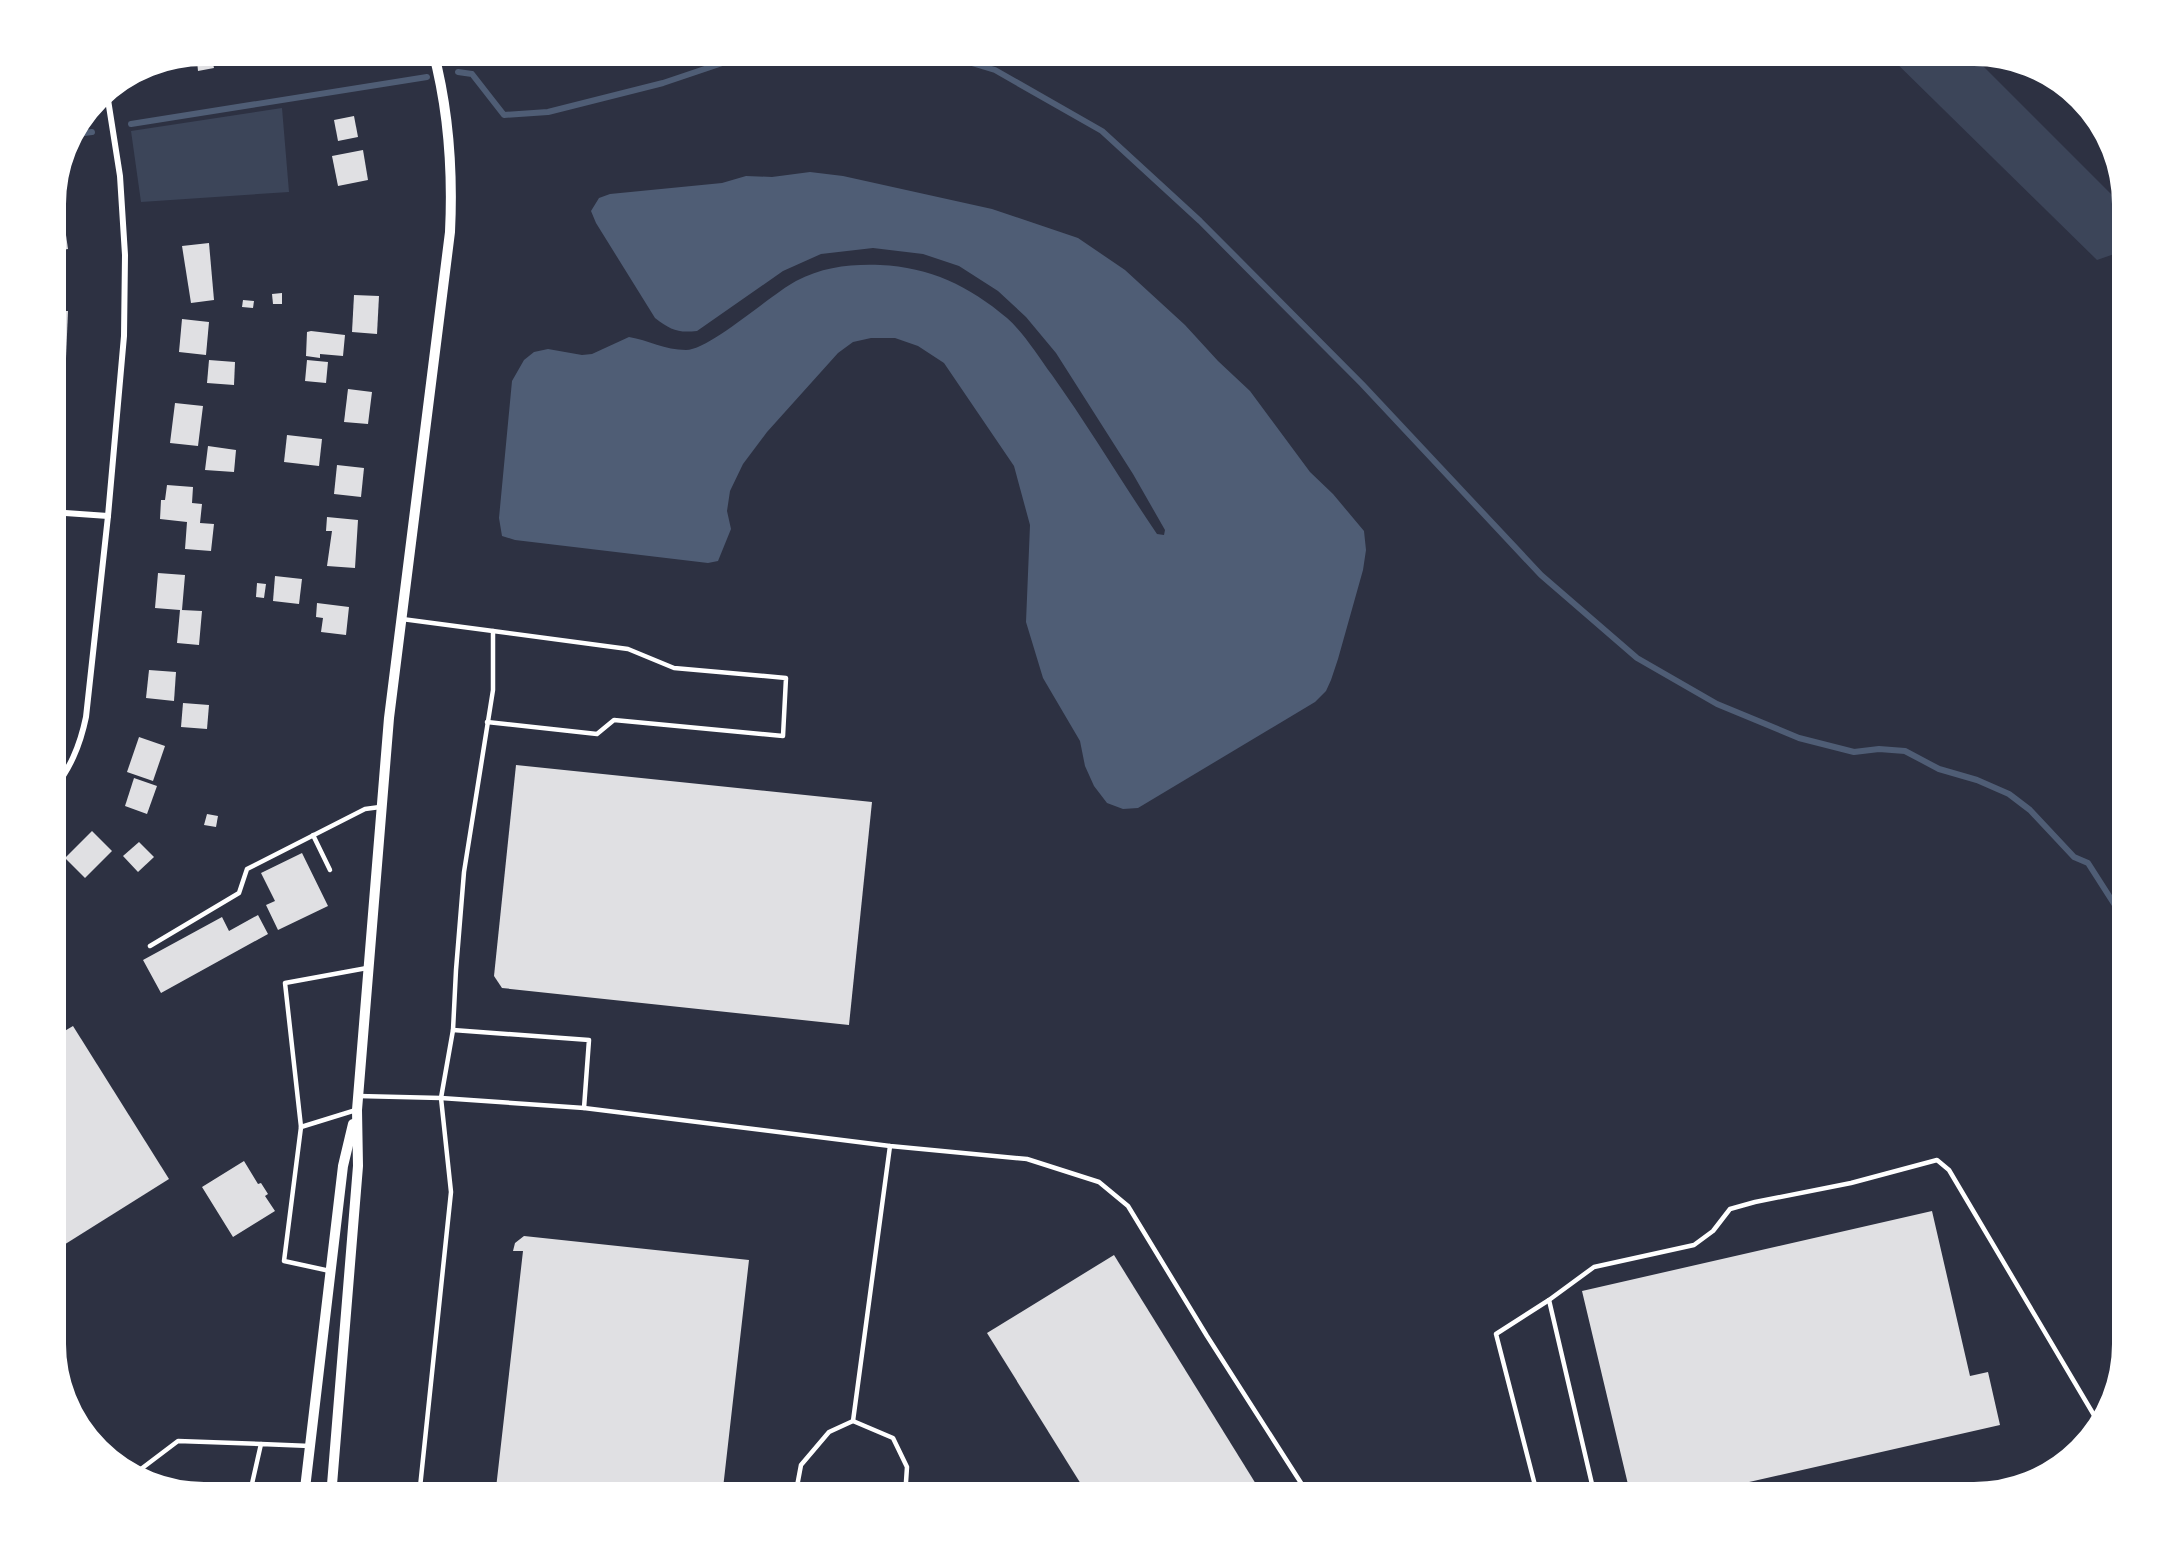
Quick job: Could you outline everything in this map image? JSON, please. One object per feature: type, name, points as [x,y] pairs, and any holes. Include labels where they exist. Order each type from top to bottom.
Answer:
[{"type":"street","points":[[332,1486],[358,1166],[358,1096],[390,718],[450,232],[453,183],[449,129],[436,62]]},
{"type":"street","points":[[62,777],[71,764],[85,725],[122,373],[125,302],[120,176],[108,99]]},
{"type":"street","points":[[62,513],[108,516]]},
{"type":"street","points":[[305,1486],[343,1166],[357,1110]]},
{"type":"lane","points":[[402,619],[628,649],[674,668],[786,678],[783,736],[614,720],[597,734],[487,722]]},
{"type":"lane","points":[[420,1486],[451,1192],[441,1098],[453,1030],[464,872],[493,690],[493,631]]},
{"type":"lane","points":[[150,946],[239,893],[247,869],[365,809],[382,807]]},
{"type":"lane","points":[[313,835],[330,870]]},
{"type":"lane","points":[[330,1271],[284,1261],[301,1127],[285,983],[369,967]]},
{"type":"lane","points":[[453,1030],[589,1040],[584,1108]]},
{"type":"lane","points":[[358,1096],[441,1098],[584,1108],[890,1146],[1026,1159],[1099,1182],[1128,1206],[1303,1486]]},
{"type":"lane","points":[[301,1127],[357,1110]]},
{"type":"lane","points":[[853,1421],[890,1146]]},
{"type":"lane","points":[[1535,1486],[1496,1334],[1549,1300],[1594,1267],[1694,1245],[1713,1231],[1730,1209],[1851,1183],[1937,1160],[1949,1170],[2095,1418]]},
{"type":"lane","points":[[1549,1300],[1592,1486]]},
{"type":"lane","points":[[797,1486],[801,1465],[829,1432],[853,1421],[893,1438],[908,1467],[906,1486]]},
{"type":"lane","points":[[140,1471],[178,1442],[310,1446]]},
{"type":"lane","points":[[251,1486],[261,1444]]},
{"type":"shaded area","points":[[1895,62],[1979,62],[2116,199],[2116,253],[2097,260]]},
{"type":"shaded area","points":[[282,108],[289,192],[141,202],[131,131]]},
{"type":"shaded area","points":[[810,172],[843,176],[992,209],[1078,238],[1125,270],[1185,325],[1250,391],[1310,472],[1333,494],[1364,531],[1366,550],[1363,570],[1338,659],[1326,691],[1315,702],[1138,808],[1123,809],[1107,803],[1094,786],[1085,766],[1080,741],[1043,678],[1026,622],[1030,525],[1014,466],[944,363],[918,346],[895,338],[871,338],[853,342],[838,353],[767,432],[743,464],[730,491],[727,511],[731,529],[718,561],[708,563],[515,540],[502,536],[499,518],[512,381],[524,360],[534,352],[548,349],[582,355],[592,354],[629,337],[678,350],[697,348],[806,276],[847,266],[869,265],[916,270],[948,280],[978,296],[1007,318],[1025,338],[1066,395],[1157,534],[1164,535],[1165,530],[1133,474],[1056,353],[1026,317],[998,291],[959,266],[923,254],[873,248],[821,254],[783,271],[697,331],[684,332],[670,328],[655,318],[596,223],[591,211],[599,198],[610,194],[722,183],[746,176],[772,177]]},
{"type":"building","points":[[197,62],[213,62],[214,68],[198,71]]},
{"type":"building","points":[[354,116],[358,137],[338,141],[334,120]]},
{"type":"building","points":[[363,150],[368,180],[338,186],[332,156]]},
{"type":"building","points":[[62,214],[68,249],[62,250]]},
{"type":"building","points":[[209,243],[214,300],[191,303],[182,246]]},
{"type":"building","points":[[282,293],[282,304],[273,304],[272,294]]},
{"type":"building","points":[[354,295],[379,296],[377,334],[352,332]]},
{"type":"building","points":[[243,300],[254,301],[253,308],[242,307]]},
{"type":"building","points":[[62,311],[68,311],[66,358],[62,358]]},
{"type":"building","points":[[182,319],[209,322],[206,355],[179,352]]},
{"type":"building","points":[[307,332],[345,335],[343,356],[320,354],[320,358],[306,356]]},
{"type":"building","points":[[209,360],[235,362],[234,385],[207,383]]},
{"type":"building","points":[[307,360],[328,362],[326,383],[305,381]]},
{"type":"building","points":[[348,389],[372,392],[368,424],[344,422]]},
{"type":"building","points":[[175,403],[203,406],[198,446],[170,443]]},
{"type":"building","points":[[287,435],[322,439],[319,466],[284,462]]},
{"type":"building","points":[[208,446],[236,450],[234,472],[205,470]]},
{"type":"building","points":[[337,465],[364,468],[361,497],[334,494]]},
{"type":"building","points":[[167,485],[193,487],[192,503],[202,504],[200,523],[214,524],[211,551],[185,549],[187,522],[160,519],[161,500],[165,500]]},
{"type":"building","points":[[327,517],[358,520],[355,568],[327,566],[332,531],[326,531]]},
{"type":"building","points":[[158,573],[185,575],[182,610],[202,611],[199,645],[177,643],[180,610],[155,608]]},
{"type":"building","points":[[275,576],[302,579],[299,604],[273,601]]},
{"type":"building","points":[[257,583],[266,584],[264,598],[256,597]]},
{"type":"building","points":[[317,603],[349,607],[346,635],[321,632],[323,618],[316,617]]},
{"type":"building","points":[[149,670],[176,672],[174,701],[146,698]]},
{"type":"building","points":[[183,703],[209,705],[207,729],[181,727]]},
{"type":"building","points":[[139,737],[165,746],[153,781],[127,772]]},
{"type":"building","points":[[516,765],[872,802],[849,1025],[502,988],[494,976]]},
{"type":"building","points":[[134,778],[157,786],[147,814],[125,806]]},
{"type":"building","points":[[207,814],[218,816],[216,827],[204,825]]},
{"type":"building","points":[[92,831],[112,851],[85,878],[65,858]]},
{"type":"building","points":[[139,842],[154,857],[138,872],[123,856]]},
{"type":"building","points":[[302,853],[328,906],[278,930],[266,905],[275,901],[261,873]]},
{"type":"building","points":[[258,915],[268,934],[161,993],[143,960],[222,917],[229,931]]},
{"type":"building","points":[[73,1026],[169,1179],[62,1246],[62,1032]]},
{"type":"building","points":[[244,1161],[258,1184],[261,1183],[268,1194],[265,1196],[275,1211],[233,1237],[202,1187]]},
{"type":"building","points":[[1932,1211],[1970,1376],[1988,1372],[2000,1425],[1731,1486],[1628,1486],[1582,1291]]},
{"type":"building","points":[[524,1236],[749,1260],[723,1486],[496,1486],[523,1251],[513,1251],[515,1243]]},
{"type":"building","points":[[1114,1255],[1257,1486],[1082,1486],[987,1333]]},
{"type":"waterway","points":[[458,72],[472,74],[504,115],[548,112],[663,83],[725,62]]},
{"type":"waterway","points":[[968,62],[995,70],[1102,131],[1200,221],[1362,384],[1541,575],[1637,658],[1717,704],[1799,738],[1854,752],[1879,749],[1905,751],[1939,769],[1977,780],[2009,794],[2030,810],[2074,857],[2088,863],[2116,907]]},
{"type":"waterway","points":[[131,124],[427,77]]},
{"type":"waterway","points":[[81,133],[92,132]]}]
